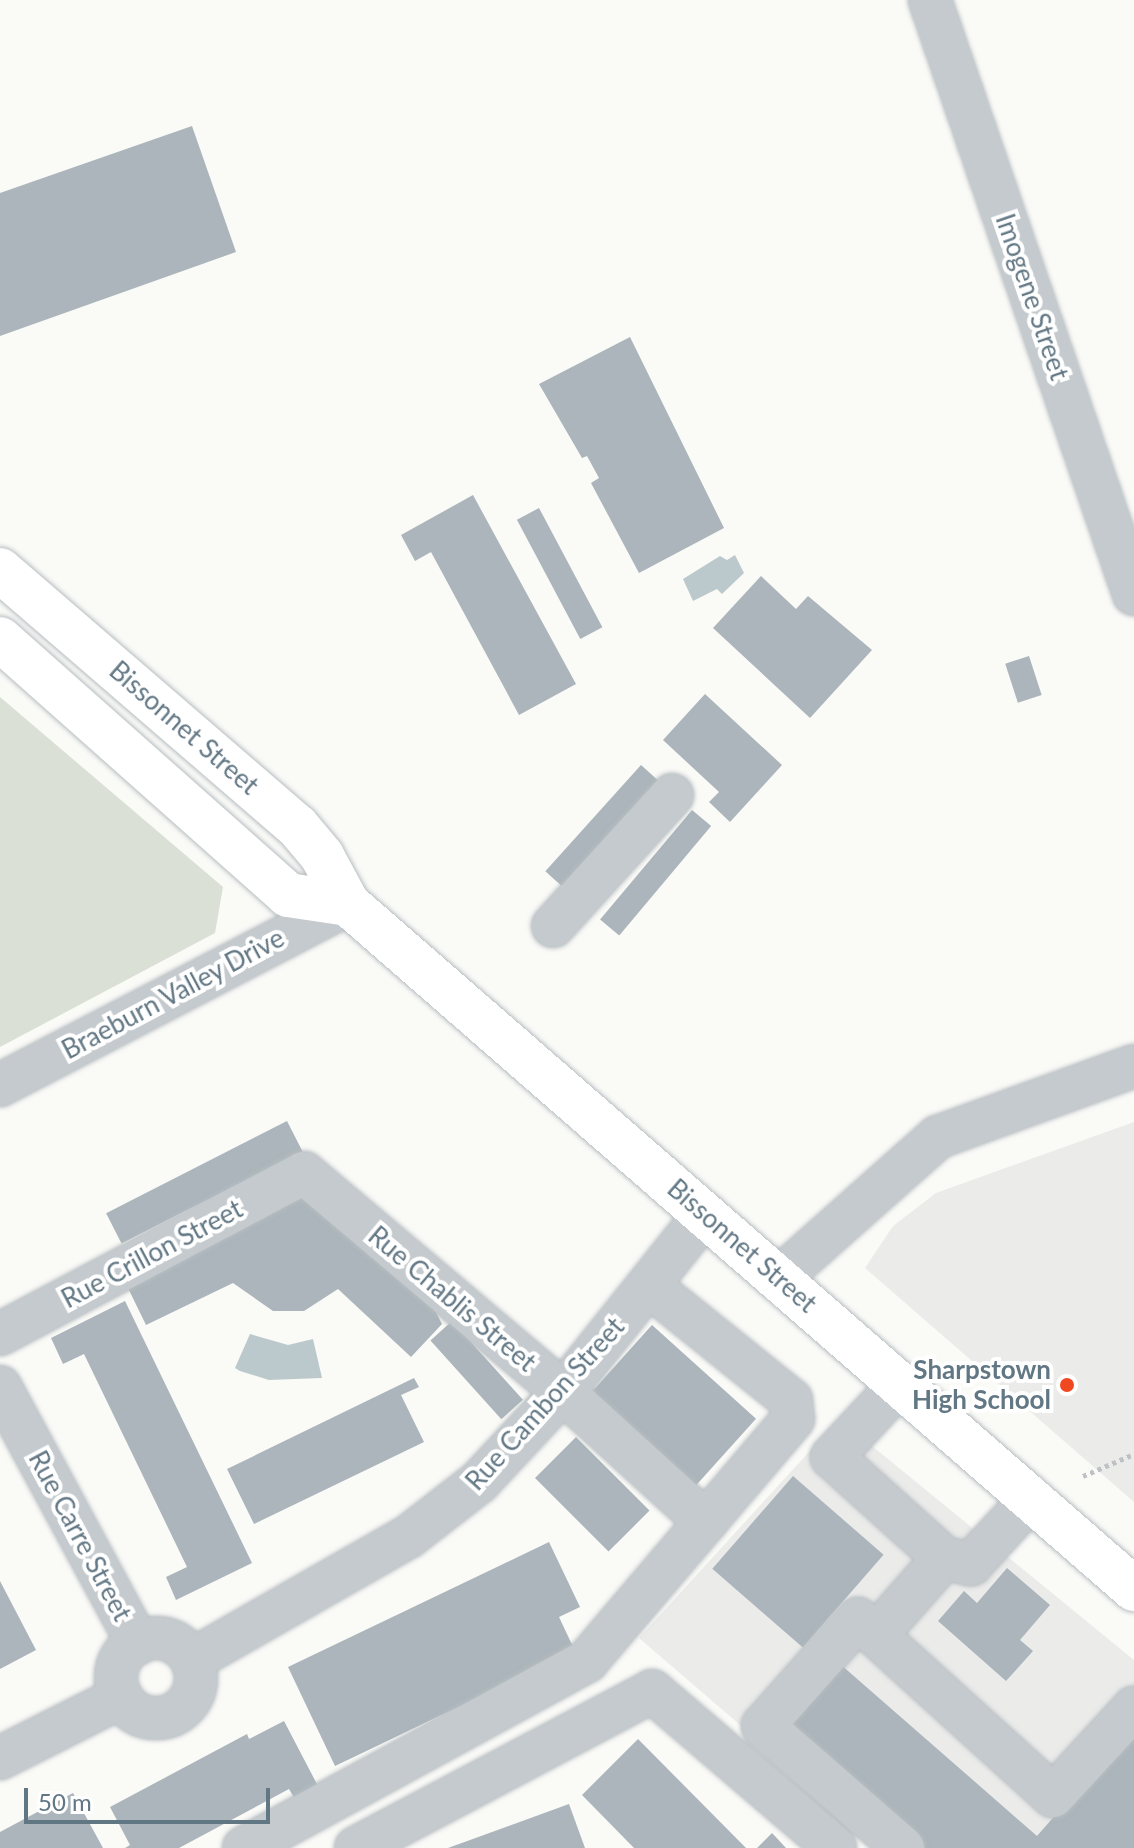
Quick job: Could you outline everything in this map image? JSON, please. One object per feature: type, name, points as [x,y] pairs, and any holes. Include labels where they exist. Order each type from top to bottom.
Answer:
[{"type":"main road","name":"Bissonnet Street","points":[[0,570],[297,826],[322,856],[348,904],[1134,1589]]},
{"type":"main road","name":"Bissonnet Street","points":[[0,639],[288,895],[348,904]]},
{"type":"street","name":"Imogene Street","points":[[930,0],[1134,594]]},
{"type":"street","points":[[553,926],[672,795]]},
{"type":"street","name":"Braeburn Valley Drive","points":[[0,1085],[348,904]]},
{"type":"street","points":[[778,1279],[938,1137],[1134,1066]]},
{"type":"street","name":"Rue Crillon Street","points":[[0,1334],[304,1173]]},
{"type":"street","name":"Rue Chablis Street","points":[[304,1173],[563,1392],[706,1522]]},
{"type":"street","name":"Rue Cambon Street","points":[[192,1660],[408,1537],[479,1482],[563,1392],[705,1214]]},
{"type":"street","points":[[244,1848],[587,1661],[793,1419],[791,1400],[649,1286]]},
{"type":"street","points":[[900,1384],[832,1457],[944,1558],[971,1564],[1031,1499]]},
{"type":"street","name":"Rue Carre Street","points":[[0,1387],[138,1643]]},
{"type":"street","points":[[876,1635],[944,1558]]},
{"type":"street","points":[[903,1848],[763,1726],[858,1619],[1053,1796],[1134,1708]]},
{"type":"street","points":[[162,1638],[184,1649],[192,1660],[193,1696],[175,1714],[151,1718],[121,1697],[117,1673],[128,1650],[138,1643],[162,1638]]},
{"type":"street","points":[[375,1844],[652,1691],[835,1848]]},
{"type":"street","points":[[0,1758],[121,1697]]},
{"type":"path","points":[[1083,1476],[1134,1454]]},
{"type":"shaded area","points":[[735,555],[744,573],[722,594],[717,589],[693,601],[683,579],[720,556],[727,560]]},
{"type":"shaded area","points":[[0,697],[223,887],[215,933],[0,1047]]},
{"type":"shaded area","name":"Sharpstown High School","points":[[1134,1122],[1134,1502],[865,1268],[893,1226],[936,1193]]},
{"type":"shaded area","points":[[250,1334],[288,1345],[313,1339],[322,1378],[269,1380],[235,1368]]},
{"type":"shaded area","points":[[839,1419],[1134,1660],[1134,1848],[883,1848],[639,1638]]},
{"type":"building","points":[[192,126],[236,252],[0,336],[0,193]]},
{"type":"building","points":[[630,337],[724,528],[639,573],[591,483],[599,478],[587,456],[582,458],[539,384]]},
{"type":"building","points":[[473,495],[576,684],[519,715],[431,552],[415,561],[401,535]]},
{"type":"building","points":[[539,508],[602,627],[580,639],[517,520]]},
{"type":"building","points":[[761,576],[796,609],[808,596],[872,650],[810,718],[713,628]]},
{"type":"building","points":[[1029,656],[1042,695],[1018,703],[1005,664]]},
{"type":"building","points":[[705,694],[782,765],[730,822],[709,802],[719,792],[663,740]]},
{"type":"building","points":[[641,765],[660,782],[564,888],[545,871]]},
{"type":"building","points":[[692,810],[711,826],[619,936],[600,920]]},
{"type":"building","points":[[287,1121],[302,1151],[122,1243],[106,1213]]},
{"type":"building","points":[[302,1191],[435,1310],[442,1324],[411,1357],[338,1289],[304,1311],[273,1311],[233,1283],[146,1325],[128,1288]]},
{"type":"building","points":[[125,1301],[252,1563],[176,1600],[166,1577],[187,1567],[84,1354],[63,1364],[51,1338]]},
{"type":"building","points":[[452,1321],[523,1400],[501,1419],[430,1340]]},
{"type":"building","points":[[652,1325],[756,1419],[690,1492],[586,1398]]},
{"type":"building","points":[[414,1378],[419,1387],[401,1395],[424,1442],[254,1524],[227,1469]]},
{"type":"building","points":[[576,1437],[650,1511],[609,1552],[535,1478]]},
{"type":"building","points":[[793,1476],[884,1555],[803,1648],[712,1569]]},
{"type":"building","points":[[549,1542],[580,1607],[559,1617],[575,1651],[335,1766],[288,1667]]},
{"type":"building","points":[[1007,1568],[1050,1605],[1020,1640],[1033,1651],[1006,1681],[938,1621],[964,1591],[977,1603]]},
{"type":"building","points":[[0,1581],[36,1650],[0,1669]]},
{"type":"building","points":[[832,1657],[1037,1836],[1134,1725],[1134,1848],[925,1848],[788,1730]]},
{"type":"building","points":[[284,1721],[319,1788],[296,1801],[289,1789],[179,1848],[125,1848],[130,1845],[110,1807],[247,1734],[249,1739]]},
{"type":"building","points":[[638,1739],[746,1848],[634,1848],[582,1795]]},
{"type":"building","points":[[73,1793],[103,1848],[0,1848],[0,1832]]},
{"type":"building","points":[[569,1804],[585,1848],[448,1848]]},
{"type":"building","points":[[772,1833],[786,1848],[757,1848]]},
{"type":"place","name":"Sharpstown High School","points":[[1067,1385]]}]
